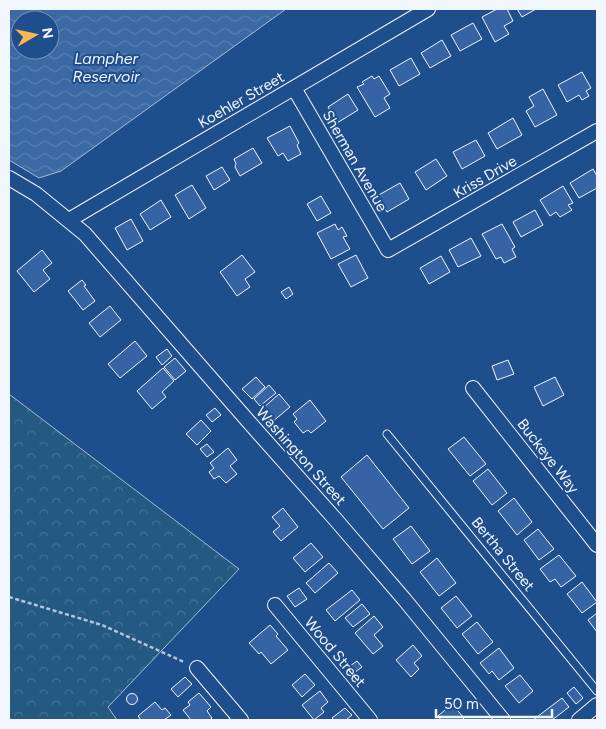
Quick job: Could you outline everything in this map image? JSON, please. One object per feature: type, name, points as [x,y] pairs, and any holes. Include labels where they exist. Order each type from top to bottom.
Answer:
[{"type":"street","name":"Koehler Street","points":[[69,220],[428,9]]},
{"type":"street","name":"Sherman Avenue","points":[[294,88],[388,250]]},
{"type":"street","name":"Kriss Drive","points":[[388,250],[597,131]]},
{"type":"street","name":"Washington Street","points":[[9,178],[36,194],[85,234],[404,599],[503,720]]},
{"type":"street","name":"Buckeye Way","points":[[473,388],[597,545]]},
{"type":"street","name":"Wood Street","points":[[275,605],[370,720]]},
{"type":"street","points":[[197,668],[241,720]]},
{"type":"street","points":[[579,720],[597,705]]},
{"type":"lane","name":"Bertha Street","points":[[387,434],[597,691]]},
{"type":"path","points":[[9,597],[102,625],[197,668]]},
{"type":"green space","points":[[9,394],[239,569],[108,707],[117,720],[9,720]]},
{"type":"water","name":"Lampher Reservoir","points":[[9,9],[286,9],[61,171],[39,178],[9,160]]},
{"type":"building","points":[[497,9],[507,9],[513,21],[504,26],[509,34],[495,42],[482,17]]},
{"type":"building","points":[[517,9],[536,9],[522,17]]},
{"type":"building","points":[[473,23],[482,39],[460,51],[451,35]]},
{"type":"building","points":[[442,40],[451,56],[430,68],[421,53]]},
{"type":"building","points":[[411,58],[420,74],[399,86],[390,70]]},
{"type":"building","points":[[582,72],[591,88],[586,91],[589,96],[582,100],[579,95],[567,102],[558,85]]},
{"type":"building","points":[[372,76],[374,79],[379,76],[390,94],[384,98],[390,108],[375,117],[357,87],[364,84],[362,82]]},
{"type":"building","points":[[543,89],[557,115],[535,127],[526,111],[534,106],[529,97]]},
{"type":"building","points":[[348,94],[358,110],[337,123],[328,107]]},
{"type":"building","points":[[513,118],[522,135],[497,149],[488,133]]},
{"type":"building","points":[[290,126],[299,143],[297,145],[301,154],[288,161],[283,153],[278,156],[267,138]]},
{"type":"building","points":[[476,140],[485,156],[462,169],[453,152]]},
{"type":"building","points":[[253,148],[262,163],[240,176],[235,167],[234,159]]},
{"type":"building","points":[[436,159],[447,176],[426,190],[415,172]]},
{"type":"building","points":[[222,167],[230,180],[214,190],[206,176]]},
{"type":"building","points":[[593,169],[597,176],[597,188],[579,198],[570,183]]},
{"type":"building","points":[[400,183],[409,199],[387,212],[377,196]]},
{"type":"building","points":[[192,185],[206,208],[189,219],[175,195]]},
{"type":"building","points":[[563,186],[573,203],[568,205],[572,210],[560,217],[556,212],[550,216],[540,200]]},
{"type":"building","points":[[321,196],[331,213],[317,221],[307,204]]},
{"type":"building","points":[[161,200],[171,217],[150,230],[140,214]]},
{"type":"building","points":[[535,210],[543,225],[521,237],[513,222]]},
{"type":"building","points":[[131,219],[143,241],[127,250],[115,228]]},
{"type":"building","points":[[335,224],[338,230],[342,227],[347,236],[343,237],[350,249],[331,259],[317,233]]},
{"type":"building","points":[[502,224],[515,247],[512,249],[516,257],[504,263],[501,257],[496,259],[482,234]]},
{"type":"building","points":[[471,238],[481,256],[458,267],[449,250]]},
{"type":"building","points":[[42,250],[52,263],[43,270],[50,279],[34,292],[17,271]]},
{"type":"building","points":[[242,255],[255,272],[245,279],[250,287],[237,296],[220,272]]},
{"type":"building","points":[[356,255],[368,278],[351,287],[338,264]]},
{"type":"building","points":[[441,256],[450,272],[429,284],[420,268]]},
{"type":"building","points":[[82,280],[95,301],[83,310],[68,291]]},
{"type":"building","points":[[289,287],[293,294],[286,299],[281,292]]},
{"type":"building","points":[[110,306],[121,320],[100,337],[89,323]]},
{"type":"building","points":[[135,341],[147,356],[120,378],[108,364]]},
{"type":"building","points":[[167,349],[172,356],[162,365],[156,357]]},
{"type":"building","points":[[175,358],[186,371],[175,380],[164,367]]},
{"type":"building","points":[[508,360],[514,374],[497,380],[492,366]]},
{"type":"building","points":[[163,368],[174,381],[162,392],[166,397],[152,409],[137,391]]},
{"type":"building","points":[[256,377],[265,387],[252,399],[242,389]]},
{"type":"building","points":[[555,377],[564,395],[543,406],[534,387]]},
{"type":"building","points":[[269,385],[276,393],[260,406],[254,399]]},
{"type":"building","points":[[279,394],[290,407],[272,422],[262,409]]},
{"type":"building","points":[[310,400],[326,421],[311,433],[308,430],[303,433],[294,422],[297,419],[293,414]]},
{"type":"building","points":[[215,408],[221,415],[212,422],[206,415]]},
{"type":"building","points":[[201,420],[211,431],[197,445],[186,434]]},
{"type":"building","points":[[464,437],[486,464],[470,476],[448,449]]},
{"type":"building","points":[[207,444],[214,452],[207,457],[200,449]]},
{"type":"building","points":[[228,448],[237,460],[230,466],[237,474],[226,483],[219,476],[214,479],[209,472],[214,468],[210,463]]},
{"type":"building","points":[[367,455],[409,508],[383,529],[341,477]]},
{"type":"building","points":[[488,469],[507,493],[492,505],[473,481]]},
{"type":"building","points":[[514,498],[532,522],[517,535],[498,511]]},
{"type":"building","points":[[283,508],[298,527],[281,541],[273,532],[280,526],[272,517]]},
{"type":"building","points":[[411,526],[430,551],[412,564],[393,539]]},
{"type":"building","points":[[538,529],[554,549],[539,560],[524,540]]},
{"type":"building","points":[[311,543],[323,557],[305,572],[293,558]]},
{"type":"building","points":[[559,555],[576,576],[561,587],[555,579],[550,582],[540,569]]},
{"type":"building","points":[[437,558],[456,583],[439,596],[420,572]]},
{"type":"building","points":[[329,563],[338,573],[315,593],[306,583]]},
{"type":"building","points":[[582,582],[597,602],[582,613],[567,594]]},
{"type":"building","points":[[299,588],[307,599],[295,607],[287,596]]},
{"type":"building","points":[[352,590],[360,600],[335,621],[326,610]]},
{"type":"building","points":[[456,596],[472,616],[457,628],[441,608]]},
{"type":"building","points":[[362,604],[370,614],[353,627],[345,618]]},
{"type":"building","points":[[597,613],[597,632],[588,620]]},
{"type":"building","points":[[374,616],[383,627],[374,635],[383,646],[373,654],[355,633]]},
{"type":"building","points":[[477,622],[493,642],[478,654],[462,634]]},
{"type":"building","points":[[270,625],[278,634],[276,636],[288,650],[271,664],[261,652],[259,654],[249,643]]},
{"type":"building","points":[[413,645],[422,656],[414,663],[419,669],[411,677],[396,660]]},
{"type":"building","points":[[499,648],[514,668],[499,680],[492,671],[489,674],[480,663]]},
{"type":"building","points":[[357,661],[362,667],[351,675],[347,668]]},
{"type":"building","points":[[305,674],[315,685],[302,697],[292,685]]},
{"type":"building","points":[[520,675],[533,691],[519,703],[505,686]]},
{"type":"building","points":[[185,677],[192,684],[178,697],[171,689]]},
{"type":"building","points":[[574,687],[583,698],[576,704],[567,693]]},
{"type":"building","points":[[320,691],[328,702],[321,708],[324,712],[314,720],[302,705]]},
{"type":"building","points":[[199,693],[211,707],[207,711],[212,718],[210,720],[191,720],[183,710],[190,705],[188,702]]},
{"type":"building","points":[[130,694],[134,694],[137,699],[136,703],[130,704],[127,701],[127,697]]},
{"type":"building","points":[[562,698],[569,707],[552,720],[533,720]]},
{"type":"building","points":[[155,702],[162,710],[165,708],[171,715],[164,720],[141,720],[138,716]]},
{"type":"building","points":[[452,704],[464,718],[462,720],[441,720],[438,716]]},
{"type":"building","points":[[345,708],[352,715],[346,720],[334,720],[332,718]]}]
